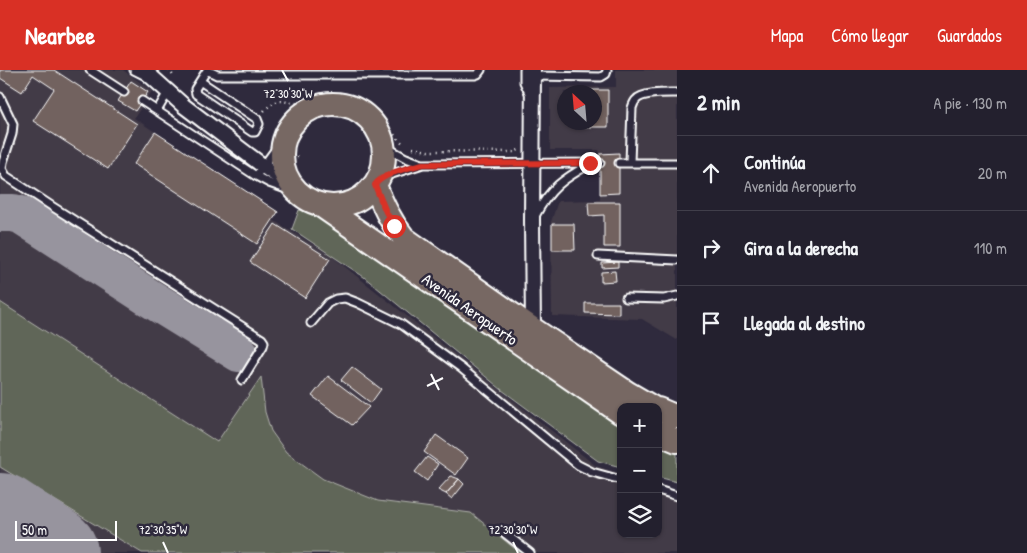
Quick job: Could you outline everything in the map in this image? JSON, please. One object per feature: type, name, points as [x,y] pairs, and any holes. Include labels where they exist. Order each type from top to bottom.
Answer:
[{"type":"main road","points":[[339,104],[360,111],[375,126],[381,135],[384,146],[383,170],[377,183],[368,193],[351,204],[330,207],[309,201],[296,190],[283,167],[283,145],[286,135],[299,118],[308,111],[323,106],[339,104]]},
{"type":"main road","name":"Avenida Aeropuerto","points":[[377,183],[386,212],[404,238],[533,329],[645,403]]},
{"type":"main road","name":"Avenida Aeropuerto","points":[[320,205],[617,410]]},
{"type":"main road","points":[[662,411],[677,417]]},
{"type":"main road","points":[[662,435],[677,441]]},
{"type":"street","points":[[530,72],[533,100],[533,329]]},
{"type":"street","points":[[150,73],[168,92],[260,171],[296,190]]},
{"type":"lane","points":[[90,70],[124,92]]},
{"type":"lane","points":[[134,70],[150,73]]},
{"type":"lane","points":[[200,81],[257,119],[259,124],[254,132],[249,131],[196,94],[194,89],[207,70],[217,72],[375,72],[475,75],[481,70]]},
{"type":"lane","points":[[530,72],[601,77],[606,74],[607,70]]},
{"type":"lane","points":[[157,111],[168,92]]},
{"type":"lane","points":[[630,162],[632,108],[636,100],[641,96],[649,94],[677,93]]},
{"type":"lane","points":[[0,97],[13,124],[12,134],[2,162],[2,169],[6,176],[257,334],[264,342],[263,346],[242,380]]},
{"type":"lane","points":[[142,102],[260,171],[286,135]]},
{"type":"lane","points":[[384,146],[423,164]]},
{"type":"lane","points":[[532,220],[543,201],[553,190],[564,180],[590,163]]},
{"type":"lane","points":[[377,183],[389,175],[423,164],[600,163]]},
{"type":"lane","points":[[619,163],[677,163]]},
{"type":"lane","points":[[598,256],[677,260]]},
{"type":"lane","points":[[626,298],[664,299],[677,296]]},
{"type":"lane","points":[[311,323],[328,303],[336,299],[345,298],[401,324],[461,368],[578,465],[592,472],[617,479]]},
{"type":"lane","points":[[662,491],[677,496]]},
{"type":"lane","points":[[502,531],[530,553]]},
{"type":"path","points":[[261,114],[272,103],[279,101],[303,104],[322,98],[342,96],[360,101],[376,111],[397,138],[411,148],[418,150],[514,152],[522,147]]},
{"type":"shaded area","points":[[0,70],[123,70],[152,91],[134,118],[278,212],[273,220],[330,255],[596,466],[617,473],[617,538],[662,538],[662,486],[677,491],[677,553],[0,553]]},
{"type":"shaded area","points":[[616,70],[677,70],[677,340],[642,319],[552,316],[551,222],[558,201],[600,200],[600,154],[599,150],[550,150],[550,88],[557,88],[557,130],[602,130],[602,87],[616,87]]},
{"type":"green space","points":[[299,210],[331,216],[617,420],[617,466],[598,461],[502,390],[364,277],[292,229]]},
{"type":"green space","points":[[0,302],[217,442],[261,377],[265,412],[271,431],[286,452],[323,479],[378,501],[471,513],[520,553],[142,553],[0,467]]},
{"type":"green space","points":[[662,446],[677,452],[677,482],[662,478]]},
{"type":"building","points":[[0,70],[54,70],[137,124],[108,169],[33,121],[54,89],[33,75],[22,92],[0,78]]},
{"type":"building","points":[[131,81],[148,92],[135,111],[118,101]]},
{"type":"building","points":[[602,90],[608,90],[608,127],[602,127]]},
{"type":"building","points":[[155,132],[278,212],[257,244],[134,164]]},
{"type":"building","points":[[619,153],[619,193],[600,194],[600,154]]},
{"type":"building","points":[[588,202],[620,202],[620,247],[604,247],[604,215],[589,216]]},
{"type":"building","points":[[275,224],[330,259],[305,298],[250,262]]},
{"type":"building","points":[[552,224],[574,224],[575,250],[552,250]]},
{"type":"building","points":[[618,262],[618,267],[602,268],[602,263]]},
{"type":"building","points":[[615,271],[616,281],[601,282],[601,272]]},
{"type":"building","points":[[585,303],[619,303],[619,314],[585,313]]},
{"type":"building","points":[[352,367],[381,389],[371,403],[341,380]]},
{"type":"building","points":[[328,376],[369,407],[352,425],[312,396]]},
{"type":"building","points":[[436,435],[468,458],[456,475],[424,452]]},
{"type":"building","points":[[427,457],[438,464],[427,481],[415,472]]},
{"type":"building","points":[[451,476],[459,479],[446,494],[438,490]]},
{"type":"building","points":[[459,479],[464,484],[452,499],[446,494]]},
{"type":"taxiway","points":[[0,213],[21,215],[239,353]]},
{"type":"runway","points":[[0,519],[52,553]]},
{"type":"route","points":[[394,226],[375,185],[378,181],[389,175],[405,169],[423,164],[590,163]]}]
